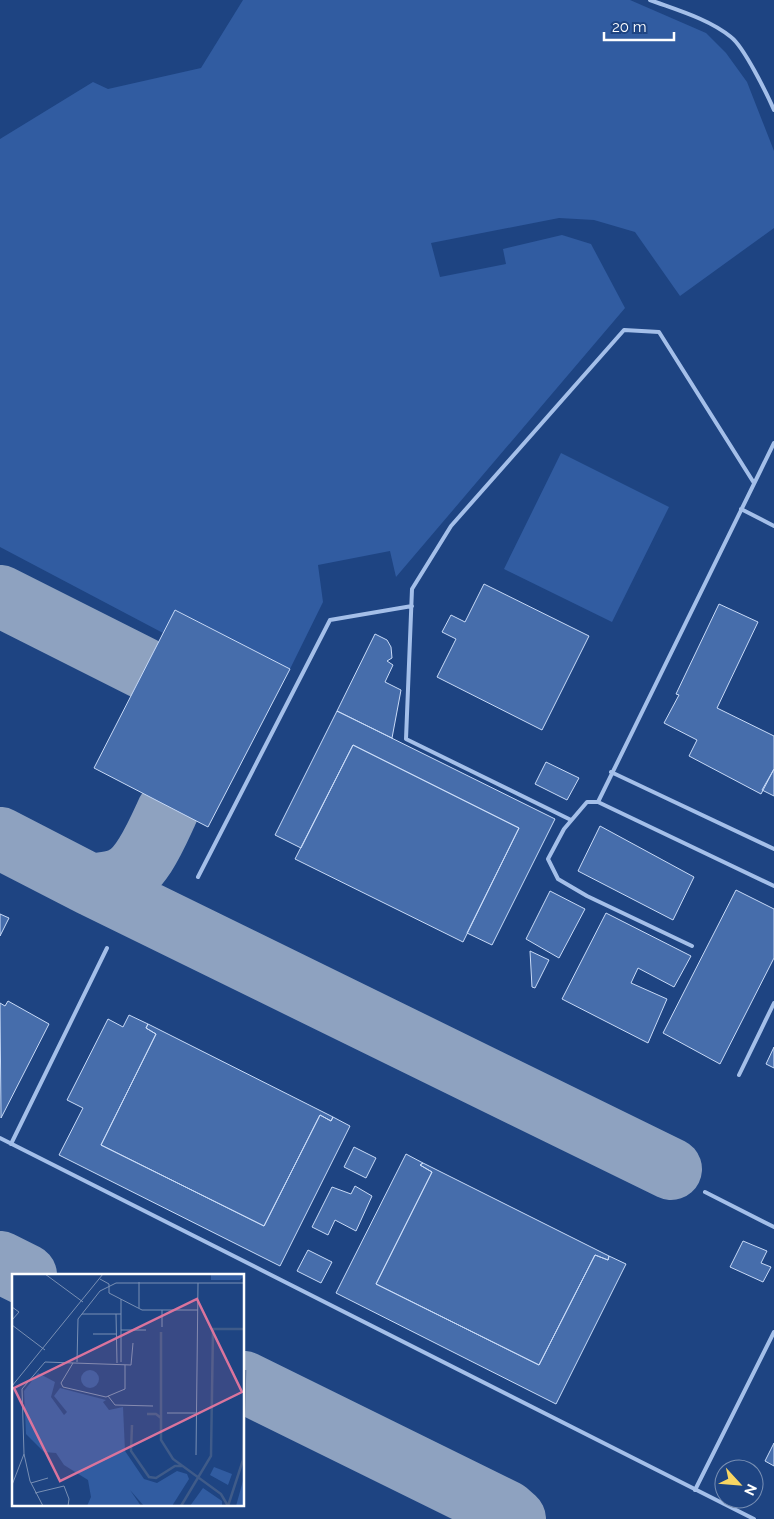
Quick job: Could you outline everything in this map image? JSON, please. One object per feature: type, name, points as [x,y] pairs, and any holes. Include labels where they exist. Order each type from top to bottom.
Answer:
[{"type":"lane","points":[[650,0],[708,23],[732,37],[766,93],[774,110]]},
{"type":"lane","points":[[571,820],[406,739],[412,589],[451,526],[624,330],[659,332],[754,483]]},
{"type":"lane","points":[[598,802],[611,772],[774,443]]},
{"type":"lane","points":[[741,509],[774,526]]},
{"type":"lane","points":[[198,877],[330,620],[412,606]]},
{"type":"lane","points":[[611,772],[774,850]]},
{"type":"lane","points":[[692,946],[587,896],[558,879],[548,859],[564,829],[587,802],[598,802],[774,886]]},
{"type":"lane","points":[[10,1144],[108,948]]},
{"type":"lane","points":[[739,1075],[774,1002]]},
{"type":"lane","points":[[0,1138],[754,1519]]},
{"type":"lane","points":[[705,1192],[774,1226]]},
{"type":"lane","points":[[695,1490],[774,1332]]},
{"type":"shaded area","points":[[243,0],[630,0],[706,33],[726,53],[747,82],[774,151],[774,228],[680,296],[635,232],[594,220],[559,218],[431,243],[440,277],[506,264],[503,249],[562,235],[591,244],[625,308],[396,577],[390,551],[318,565],[323,602],[290,669],[176,610],[163,633],[0,547],[0,139],[93,82],[108,89],[201,68]]},
{"type":"shaded area","points":[[561,453],[669,507],[612,622],[504,569]]},
{"type":"building","points":[[484,584],[589,636],[542,730],[437,677],[456,639],[442,632],[451,615],[465,622]]},
{"type":"building","points":[[719,604],[758,622],[717,708],[774,736],[774,769],[761,794],[689,756],[697,740],[664,723],[679,695],[676,694]]},
{"type":"building","points":[[175,610],[290,669],[208,827],[94,768]]},
{"type":"building","points":[[375,634],[387,640],[391,647],[392,658],[387,661],[393,665],[385,682],[401,690],[392,738],[337,711]]},
{"type":"building","points":[[337,711],[555,819],[492,945],[467,933],[519,828],[353,745],[301,848],[275,835]]},
{"type":"building","points":[[353,745],[519,828],[463,942],[295,859]]},
{"type":"building","points":[[546,762],[579,778],[567,800],[535,784]]},
{"type":"building","points":[[774,769],[774,796],[762,790]]},
{"type":"building","points":[[600,826],[694,877],[673,920],[578,871]]},
{"type":"building","points":[[736,890],[774,909],[774,958],[720,1064],[663,1033]]},
{"type":"building","points":[[550,891],[585,909],[559,958],[526,939]]},
{"type":"building","points":[[606,913],[691,956],[674,987],[638,968],[631,983],[667,999],[648,1043],[562,999]]},
{"type":"building","points":[[0,914],[9,918],[0,936]]},
{"type":"building","points":[[530,951],[549,960],[535,988],[532,987]]},
{"type":"building","points":[[8,1001],[49,1024],[1,1118],[0,1003],[5,1006]]},
{"type":"building","points":[[129,1015],[148,1024],[146,1028],[156,1034],[101,1145],[264,1226],[320,1115],[331,1121],[333,1117],[350,1126],[280,1266],[59,1155],[83,1108],[67,1100],[108,1019],[123,1027]]},
{"type":"building","points":[[148,1024],[333,1117],[331,1121],[320,1115],[264,1226],[101,1145],[156,1034],[146,1028]]},
{"type":"building","points":[[774,1047],[774,1068],[766,1064]]},
{"type":"building","points":[[354,1147],[376,1158],[366,1178],[344,1167]]},
{"type":"building","points":[[406,1154],[423,1163],[420,1165],[432,1172],[376,1284],[539,1365],[595,1255],[608,1260],[609,1256],[626,1264],[556,1404],[336,1293]]},
{"type":"building","points":[[423,1163],[609,1256],[608,1260],[595,1255],[539,1365],[376,1284],[432,1172],[420,1165]]},
{"type":"building","points":[[355,1186],[372,1196],[356,1231],[335,1220],[328,1235],[312,1227],[332,1187],[351,1194]]},
{"type":"building","points":[[743,1241],[767,1251],[761,1263],[771,1267],[763,1282],[730,1267]]},
{"type":"building","points":[[308,1250],[332,1262],[321,1283],[297,1271]]},
{"type":"building","points":[[774,1443],[774,1466],[765,1461]]},
{"type":"taxiway","points":[[0,596],[143,668]]},
{"type":"taxiway","points":[[91,885],[118,880],[127,876],[135,869],[148,850],[168,810]]},
{"type":"taxiway","points":[[0,838],[91,885],[671,1169]]},
{"type":"taxiway","points":[[0,1262],[24,1274]]},
{"type":"taxiway","points":[[245,1382],[506,1511],[515,1519]]}]
